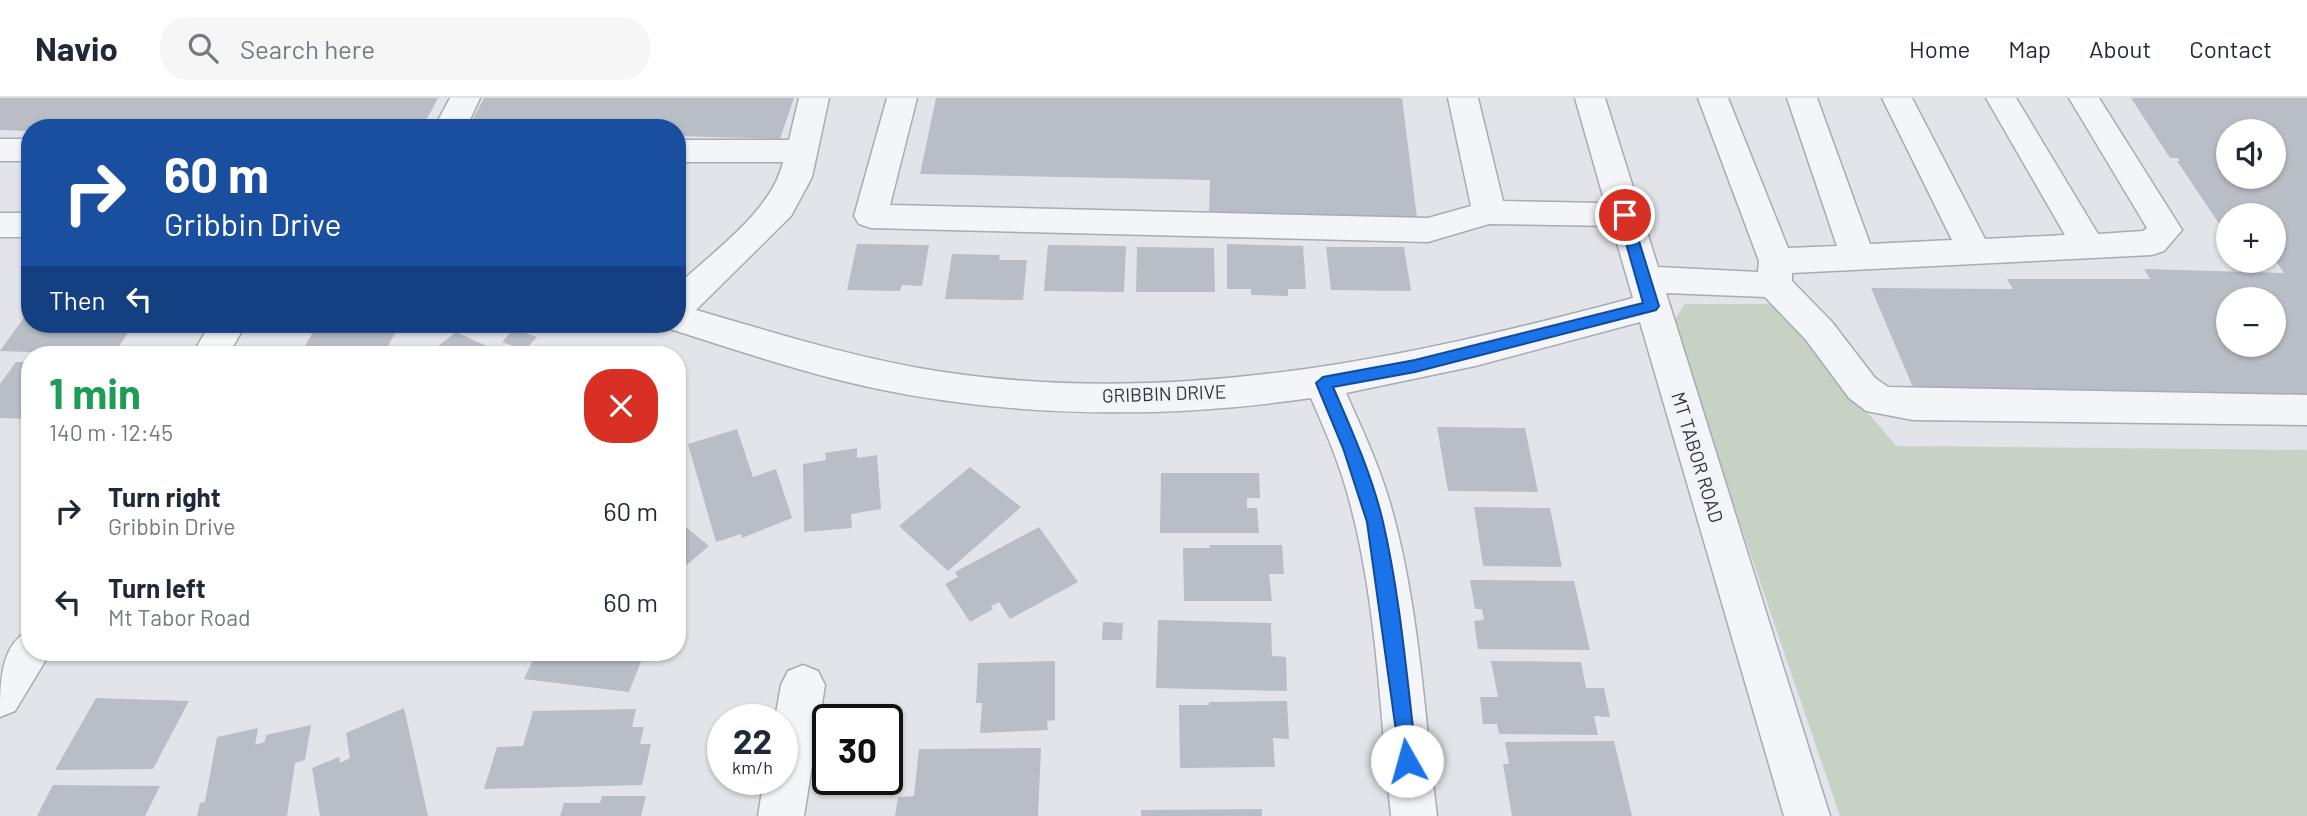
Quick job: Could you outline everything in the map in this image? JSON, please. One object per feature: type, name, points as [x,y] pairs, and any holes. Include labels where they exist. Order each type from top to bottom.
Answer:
[{"type":"street","points":[[454,119],[465,98]]},
{"type":"street","points":[[686,298],[779,208],[796,177],[814,98]]},
{"type":"street","points":[[902,98],[871,216],[1428,230],[1489,212],[1625,215]]},
{"type":"street","points":[[1463,98],[1489,212]]},
{"type":"street","name":"MT TABOR ROAD","points":[[1590,98],[1807,816]]},
{"type":"street","points":[[1713,98],[1775,273],[1862,388],[1879,401],[1913,405],[2307,410]]},
{"type":"street","points":[[1802,98],[1858,257]]},
{"type":"street","points":[[1897,98],[1973,249]]},
{"type":"street","points":[[2001,98],[2088,245]]},
{"type":"street","name":"GRIBBIN DRIVE","points":[[686,321],[876,374],[969,389],[1086,396],[1190,395],[1323,383],[1415,366],[1647,292],[1775,273],[1858,257],[1973,249],[2152,243],[2165,230],[2084,98]]},
{"type":"street","points":[[0,150],[21,150]]},
{"type":"street","points":[[686,151],[802,151]]},
{"type":"street","points":[[0,225],[21,225]]},
{"type":"street","points":[[1323,383],[1351,448],[1375,522],[1391,623],[1413,816]]},
{"type":"street","points":[[0,697],[22,661]]},
{"type":"street","points":[[781,816],[803,685]]},
{"type":"green space","points":[[1685,304],[1776,304],[1896,446],[2307,450],[2307,816],[1840,816],[1672,324]]},
{"type":"building","points":[[0,98],[438,98],[427,119],[21,119],[21,131],[0,130]]},
{"type":"building","points":[[484,98],[794,98],[780,139],[686,136],[686,119],[473,119]]},
{"type":"building","points":[[936,98],[1402,98],[1417,218],[1209,213],[1210,180],[920,174]]},
{"type":"building","points":[[2131,98],[2307,98],[2307,396],[1914,390],[1871,288],[2013,289],[2007,279],[2150,279],[2144,269],[2286,273],[2286,203],[2216,203],[2216,219],[2177,161],[2180,161],[2178,158],[2170,158]]},
{"type":"building","points":[[857,244],[929,245],[922,286],[902,285],[900,291],[847,290]]},
{"type":"building","points":[[1227,244],[1303,246],[1306,289],[1288,289],[1288,296],[1251,295],[1251,289],[1227,289]]},
{"type":"building","points":[[1048,245],[1126,246],[1124,292],[1044,291]]},
{"type":"building","points":[[1137,247],[1214,248],[1215,292],[1136,292]]},
{"type":"building","points":[[1326,247],[1404,247],[1411,291],[1331,290]]},
{"type":"building","points":[[952,254],[1000,255],[999,260],[1027,260],[1023,300],[945,299]]},
{"type":"building","points":[[21,322],[21,333],[128,333],[119,346],[21,346],[21,352],[0,351]]},
{"type":"building","points":[[313,333],[395,333],[388,346],[305,346]]},
{"type":"building","points":[[458,333],[486,346],[438,346]]},
{"type":"building","points":[[510,333],[526,333],[537,337],[529,346],[514,346],[502,342]]},
{"type":"building","points":[[16,362],[21,362],[21,419],[0,418],[0,384]]},
{"type":"building","points":[[1437,427],[1525,428],[1538,492],[1448,491]]},
{"type":"building","points":[[737,429],[753,477],[776,469],[792,518],[742,538],[741,534],[716,542],[688,444]]},
{"type":"building","points":[[857,448],[857,458],[877,455],[881,509],[851,514],[852,528],[804,532],[803,464],[826,460],[825,453]]},
{"type":"building","points":[[970,467],[1021,507],[948,571],[899,526]]},
{"type":"building","points":[[1161,473],[1259,473],[1260,498],[1247,498],[1247,508],[1257,508],[1259,533],[1160,533]]},
{"type":"building","points":[[1474,507],[1550,508],[1562,567],[1483,566]]},
{"type":"building","points":[[686,527],[709,546],[686,566]]},
{"type":"building","points":[[1039,527],[1078,582],[1010,619],[999,602],[991,606],[993,609],[970,622],[945,584],[958,577],[955,572]]},
{"type":"building","points":[[1209,545],[1282,545],[1284,574],[1269,574],[1272,601],[1184,601],[1183,548],[1210,548]]},
{"type":"building","points":[[1470,580],[1574,581],[1590,650],[1478,649],[1474,621],[1484,620],[1482,609],[1475,609]]},
{"type":"building","points":[[1158,620],[1271,623],[1272,656],[1286,657],[1287,691],[1156,688]]},
{"type":"building","points":[[1103,622],[1123,623],[1122,640],[1102,640]]},
{"type":"building","points":[[532,661],[641,661],[629,692],[524,679]]},
{"type":"building","points":[[1055,661],[1055,720],[1047,721],[1048,730],[980,733],[982,703],[976,703],[978,663]]},
{"type":"building","points":[[1491,661],[1581,662],[1586,688],[1604,688],[1610,717],[1594,716],[1598,735],[1499,734],[1497,724],[1483,724],[1480,697],[1498,697]]},
{"type":"building","points":[[96,698],[189,701],[153,769],[55,770]]},
{"type":"building","points":[[1287,701],[1289,739],[1273,738],[1275,767],[1180,768],[1179,705]]},
{"type":"building","points":[[404,708],[428,816],[320,816],[312,768],[339,757],[340,763],[350,758],[346,733]]},
{"type":"building","points":[[636,709],[632,727],[644,727],[640,744],[651,744],[642,785],[484,789],[497,747],[523,746],[533,711]]},
{"type":"building","points":[[311,725],[305,760],[295,763],[287,816],[197,816],[200,803],[205,802],[217,737],[258,728],[255,745],[265,742],[266,735]]},
{"type":"building","points":[[1614,741],[1632,816],[1512,816],[1503,764],[1509,764],[1505,742]]},
{"type":"building","points":[[1041,748],[1038,816],[895,816],[898,797],[914,796],[919,749]]},
{"type":"building","points":[[53,785],[160,786],[145,816],[37,816]]},
{"type":"building","points":[[602,796],[646,796],[641,816],[560,816],[564,803],[600,803]]},
{"type":"building","points":[[1262,809],[1262,816],[1141,816],[1141,810]]},
{"type":"route","points":[[1407,761],[1391,623],[1375,522],[1351,448],[1323,383],[1415,366],[1651,306],[1625,215]]}]
